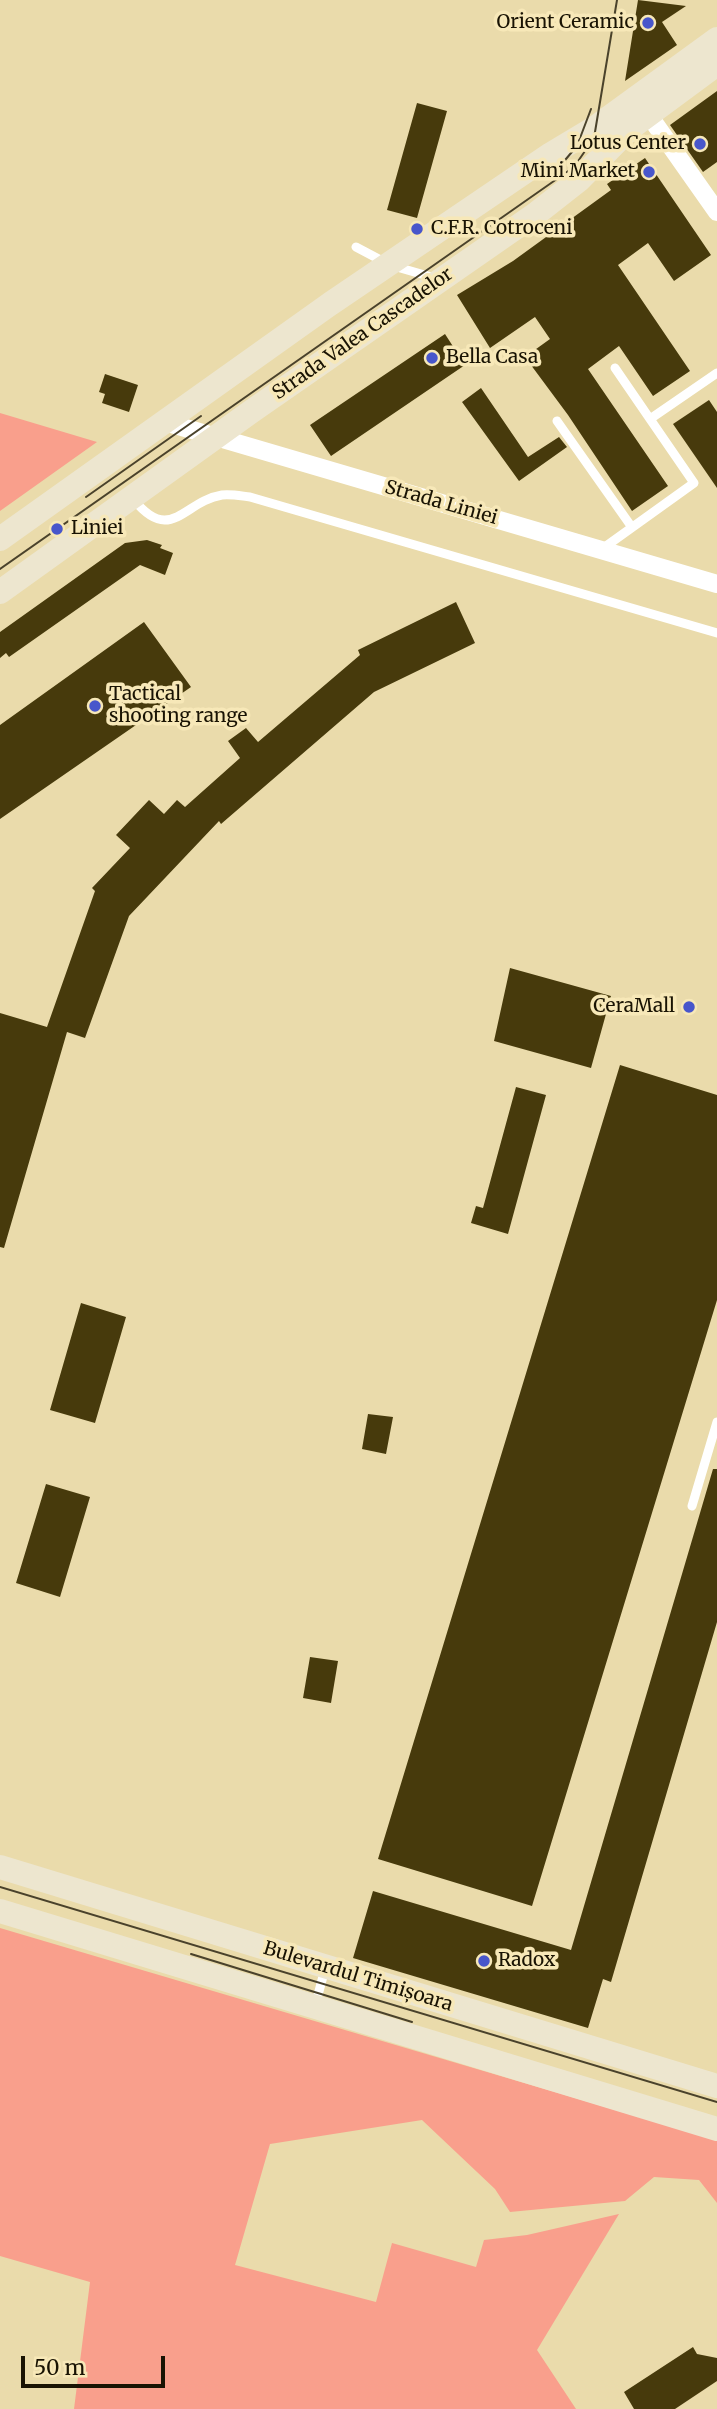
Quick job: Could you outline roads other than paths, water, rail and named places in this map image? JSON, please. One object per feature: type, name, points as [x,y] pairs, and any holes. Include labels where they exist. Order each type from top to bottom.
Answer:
[{"type":"main road","points":[[0,539],[390,264],[551,154],[596,127],[717,39]]},
{"type":"main road","name":"Strada Valea Cascadelor","points":[[0,592],[564,193],[648,114],[717,64]]},
{"type":"main road","name":"Bulevardul Timișoara","points":[[0,1867],[717,2086]]},
{"type":"main road","points":[[0,1911],[717,2129]]},
{"type":"main road","points":[[508,2066],[519,2027]]},
{"type":"street","points":[[648,114],[717,212]]},
{"type":"street","name":"Strada Liniei","points":[[165,422],[600,550],[713,578]]},
{"type":"lane","points":[[356,247],[390,264],[441,280]]},
{"type":"lane","points":[[600,550],[694,483],[615,368]]},
{"type":"lane","points":[[650,419],[717,373]]},
{"type":"lane","points":[[557,421],[631,526]]},
{"type":"lane","points":[[133,498],[152,517],[172,520],[221,495],[250,497],[717,634]]},
{"type":"lane","points":[[692,1506],[717,1422]]},
{"type":"lane","points":[[314,2007],[326,1967]]},
{"type":"tram line","points":[[0,569],[574,167],[594,138],[617,0]]},
{"type":"tram line","points":[[560,166],[577,146],[591,109]]},
{"type":"tram line","points":[[86,497],[201,416]]},
{"type":"tram line","points":[[0,1887],[717,2102]]},
{"type":"tram line","points":[[191,1954],[412,2022]]},
{"type":"place","name":"Orient Ceramic","points":[[648,23]]},
{"type":"place","name":"Lotus Center","points":[[700,144]]},
{"type":"place","name":"Mini Market","points":[[649,172]]},
{"type":"place","name":"C.F.R. Cotroceni","points":[[417,229]]},
{"type":"place","name":"Bella Casa","points":[[432,358]]},
{"type":"place","name":"Liniei","points":[[57,529]]},
{"type":"place","name":"Tactical shooting range","points":[[95,706]]},
{"type":"place","name":"CeraMall","points":[[689,1007]]},
{"type":"place","name":"Radox","points":[[484,1961]]}]
